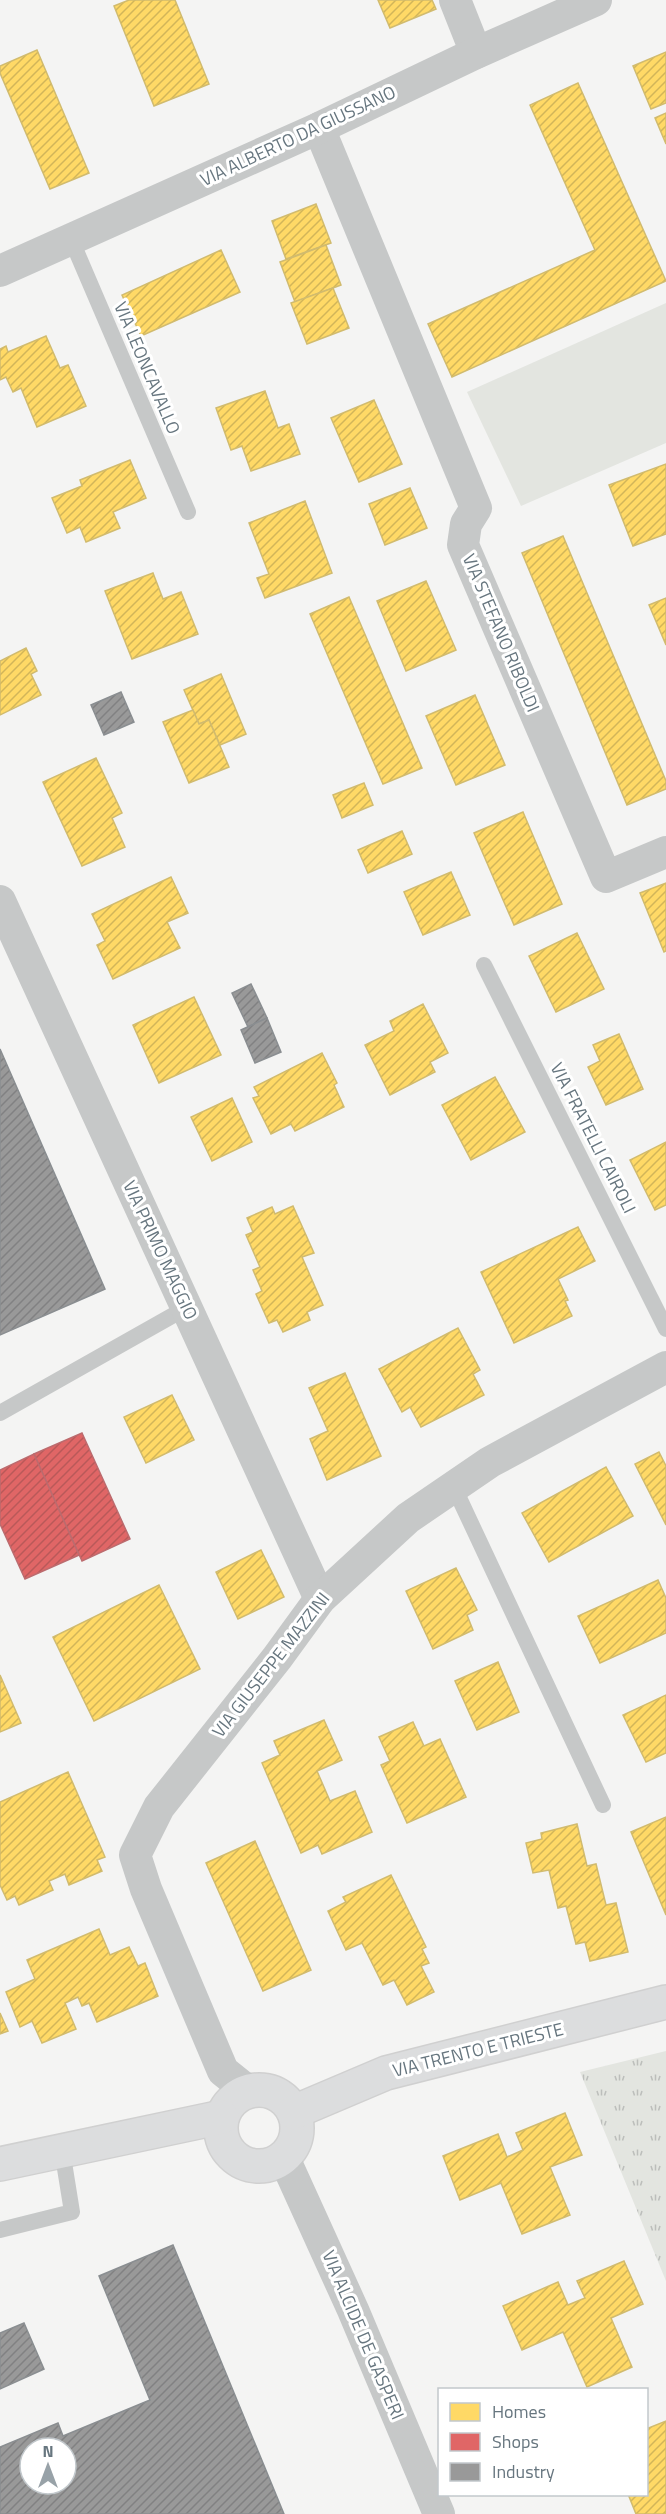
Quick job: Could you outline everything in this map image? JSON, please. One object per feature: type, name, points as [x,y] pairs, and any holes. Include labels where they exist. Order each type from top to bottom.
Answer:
[{"type":"street","points":[[455,0],[476,53]]},
{"type":"street","name":"VIA ALBERTO DA GIUSSANO","points":[[0,271],[319,128],[476,53],[596,0]]},
{"type":"street","name":"VIA STEFANO RIBOLDI","points":[[319,128],[476,508],[466,524],[463,545],[606,877],[666,852]]},
{"type":"street","name":"VIA PRIMO MAGGIO","points":[[0,901],[320,1599]]},
{"type":"street","name":"VIA GIUSEPPE MAZZINI","points":[[248,2091],[223,2071],[146,1889],[135,1855],[159,1807],[277,1658],[320,1599],[408,1518],[489,1462],[666,1367]]},
{"type":"street","name":"VIA TRENTO E TRIESTE","points":[[294,2112],[386,2073],[666,2002]]},
{"type":"street","points":[[248,2091],[270,2091],[280,2096],[294,2112],[297,2124],[292,2148],[284,2158],[273,2164],[261,2167],[249,2166],[238,2161],[229,2153],[222,2142],[220,2130],[227,2105],[248,2091]]},
{"type":"street","points":[[0,2164],[222,2117]]},
{"type":"street","name":"VIA ALCIDE DE GASPERI","points":[[284,2158],[354,2310],[439,2514]]},
{"type":"lane","name":"VIA LEONCAVALLO","points":[[71,239],[188,512]]},
{"type":"lane","name":"VIA FRATELLI CAIROLI","points":[[484,965],[666,1329]]},
{"type":"lane","points":[[0,1413],[186,1308]]},
{"type":"lane","points":[[453,1485],[603,1805]]},
{"type":"lane","points":[[0,2230],[72,2212],[62,2150]]},
{"type":"green space","points":[[666,303],[666,443],[521,506],[467,392]]},
{"type":"green space","points":[[666,2051],[666,2281],[580,2072]]},
{"type":"building: Homes","points":[[129,0],[175,0],[209,84],[154,106],[114,6]]},
{"type":"building: Homes","points":[[378,0],[432,0],[436,9],[390,28]]},
{"type":"building: Homes","points":[[37,50],[89,173],[50,189],[0,73],[0,66]]},
{"type":"building: Homes","points":[[666,52],[666,103],[651,109],[633,66]]},
{"type":"building: Homes","points":[[578,83],[666,281],[452,377],[428,324],[595,250],[530,105]]},
{"type":"building: Homes","points":[[666,113],[666,144],[655,118]]},
{"type":"building: Homes","points":[[316,204],[331,243],[286,259],[272,221]]},
{"type":"building: Homes","points":[[326,245],[341,285],[295,302],[280,262]]},
{"type":"building: Homes","points":[[221,250],[240,292],[141,336],[122,295]]},
{"type":"building: Homes","points":[[333,288],[349,328],[307,344],[291,303]]},
{"type":"building: Homes","points":[[46,336],[60,368],[68,365],[86,406],[37,427],[21,388],[13,392],[6,377],[0,380],[0,349],[6,346],[8,352]]},
{"type":"building: Homes","points":[[265,391],[278,428],[289,424],[300,454],[251,471],[242,446],[231,450],[216,408]]},
{"type":"building: Homes","points":[[374,400],[402,464],[359,482],[331,418]]},
{"type":"building: Homes","points":[[130,460],[146,498],[113,512],[120,528],[86,542],[80,527],[67,533],[52,498],[82,486],[80,480]]},
{"type":"building: Homes","points":[[666,464],[666,534],[633,546],[609,485]]},
{"type":"building: Homes","points":[[410,488],[427,528],[385,545],[369,504]]},
{"type":"building: Homes","points":[[305,501],[332,573],[265,598],[257,578],[269,574],[249,523]]},
{"type":"building: Homes","points":[[563,536],[666,781],[666,789],[627,805],[522,553]]},
{"type":"building: Homes","points":[[153,573],[163,599],[181,592],[198,634],[132,659],[105,591]]},
{"type":"building: Homes","points":[[426,581],[456,650],[406,671],[377,601]]},
{"type":"building: Homes","points":[[349,597],[422,768],[383,784],[310,614]]},
{"type":"building: Homes","points":[[666,598],[666,645],[649,605]]},
{"type":"building: Homes","points":[[26,648],[37,671],[31,674],[41,695],[0,715],[0,661]]},
{"type":"building: Homes","points":[[221,674],[246,734],[220,745],[209,720],[199,724],[184,690]]},
{"type":"building: Homes","points":[[475,695],[505,765],[456,785],[426,716]]},
{"type":"building: Homes","points":[[193,710],[199,724],[209,720],[229,767],[189,783],[163,722]]},
{"type":"building: Homes","points":[[96,758],[122,813],[112,818],[125,847],[82,866],[43,782]]},
{"type":"building: Homes","points":[[364,783],[373,805],[342,818],[333,795]]},
{"type":"building: Homes","points":[[523,812],[562,904],[514,925],[474,833]]},
{"type":"building: Homes","points":[[402,831],[412,854],[368,873],[358,850]]},
{"type":"building: Homes","points":[[451,872],[470,915],[423,935],[404,892]]},
{"type":"building: Homes","points":[[171,877],[188,913],[167,922],[180,948],[113,979],[97,945],[105,941],[92,914]]},
{"type":"building: Homes","points":[[666,883],[666,951],[664,952],[640,893]]},
{"type":"building: Homes","points":[[577,933],[604,989],[556,1012],[529,956]]},
{"type":"building: Homes","points":[[194,997],[221,1055],[159,1083],[133,1025]]},
{"type":"building: Homes","points":[[423,1004],[448,1053],[430,1062],[435,1072],[390,1095],[365,1045],[394,1031],[390,1021]]},
{"type":"building: Homes","points":[[619,1034],[643,1089],[606,1105],[588,1067],[600,1061],[593,1045]]},
{"type":"building: Homes","points":[[322,1053],[337,1083],[334,1085],[344,1107],[295,1131],[291,1124],[271,1134],[253,1098],[259,1096],[254,1087]]},
{"type":"building: Homes","points":[[495,1077],[525,1132],[471,1160],[442,1105]]},
{"type":"building: Homes","points":[[232,1098],[252,1142],[212,1161],[191,1117]]},
{"type":"building: Homes","points":[[666,1142],[666,1205],[655,1210],[630,1160]]},
{"type":"building: Homes","points":[[293,1206],[314,1253],[302,1257],[323,1305],[307,1312],[310,1320],[283,1332],[277,1320],[269,1323],[256,1294],[262,1291],[253,1270],[260,1267],[246,1235],[253,1232],[247,1218],[272,1207],[275,1214]]},
{"type":"building: Homes","points":[[578,1227],[595,1261],[558,1279],[568,1300],[565,1301],[572,1316],[514,1343],[481,1272]]},
{"type":"building: Homes","points":[[458,1328],[480,1370],[473,1374],[484,1395],[421,1427],[410,1407],[402,1412],[379,1369]]},
{"type":"building: Homes","points":[[345,1373],[381,1456],[327,1480],[310,1439],[328,1431],[309,1388]]},
{"type":"building: Homes","points":[[172,1395],[194,1440],[146,1463],[124,1417]]},
{"type":"building: Homes","points":[[659,1452],[666,1466],[666,1525],[635,1464]]},
{"type":"building: Homes","points":[[606,1467],[633,1516],[549,1562],[522,1513]]},
{"type":"building: Homes","points":[[261,1550],[284,1597],[238,1619],[216,1572]]},
{"type":"building: Homes","points":[[456,1568],[477,1610],[467,1615],[473,1630],[433,1649],[406,1591]]},
{"type":"building: Homes","points":[[658,1580],[666,1598],[666,1633],[600,1663],[578,1616]]},
{"type":"building: Homes","points":[[159,1585],[200,1669],[94,1721],[53,1637]]},
{"type":"building: Homes","points":[[498,1662],[519,1712],[477,1730],[455,1681]]},
{"type":"building: Homes","points":[[0,1675],[21,1723],[0,1732]]},
{"type":"building: Homes","points":[[666,1695],[666,1753],[646,1762],[623,1715]]},
{"type":"building: Homes","points":[[324,1720],[342,1760],[317,1771],[330,1801],[355,1791],[372,1832],[322,1854],[318,1845],[301,1853],[262,1763],[280,1755],[274,1741]]},
{"type":"building: Homes","points":[[413,1722],[424,1746],[440,1739],[466,1797],[407,1823],[381,1765],[390,1761],[379,1737]]},
{"type":"building: Homes","points":[[68,1772],[105,1857],[97,1860],[102,1871],[69,1885],[65,1874],[49,1881],[53,1890],[19,1905],[15,1896],[7,1900],[0,1885],[0,1802]]},
{"type":"building: Homes","points":[[666,1817],[666,1915],[631,1832]]},
{"type":"building: Homes","points":[[577,1824],[587,1866],[596,1864],[606,1905],[616,1903],[628,1952],[590,1961],[585,1942],[576,1944],[566,1906],[558,1908],[549,1870],[533,1873],[526,1843],[542,1839],[541,1833]]},
{"type":"building: Homes","points":[[255,1841],[311,1970],[263,1991],[206,1863]]},
{"type":"building: Homes","points":[[391,1875],[426,1947],[422,1949],[429,1963],[421,1966],[434,1992],[407,2005],[394,1980],[383,1985],[362,1943],[346,1950],[328,1911],[346,1902],[343,1897]]},
{"type":"building: Homes","points":[[99,1929],[110,1955],[129,1947],[138,1966],[145,1963],[158,1996],[97,2022],[89,2003],[82,2006],[78,1997],[65,2003],[76,2029],[42,2043],[32,2021],[20,2027],[6,1992],[35,1979],[27,1960]]},
{"type":"building: Homes","points":[[0,2013],[8,2031],[0,2034]]},
{"type":"building: Homes","points":[[565,2113],[582,2155],[550,2167],[570,2215],[522,2234],[501,2183],[460,2200],[443,2156],[498,2134],[507,2157],[523,2150],[516,2133]]},
{"type":"building: Homes","points":[[624,2261],[643,2304],[611,2318],[632,2367],[587,2387],[563,2332],[522,2350],[503,2306],[558,2282],[568,2305],[585,2298],[577,2281]]},
{"type":"building: Homes","points":[[666,2421],[666,2514],[636,2514],[629,2496],[648,2496],[648,2428]]},
{"type":"building: Shops","points":[[82,1433],[130,1539],[82,1561],[34,1454]]},
{"type":"building: Shops","points":[[34,1454],[79,1555],[25,1579],[0,1524],[0,1470]]},
{"type":"building: Industry","points":[[121,692],[134,722],[104,735],[91,705]]},
{"type":"building: Industry","points":[[251,984],[267,1018],[248,1027],[232,993]]},
{"type":"building: Industry","points":[[267,1018],[281,1052],[255,1063],[241,1030]]},
{"type":"building: Industry","points":[[0,1049],[105,1289],[0,1335]]},
{"type":"building: Industry","points":[[173,2245],[284,2514],[0,2514],[0,2447],[18,2440],[18,2496],[78,2496],[78,2436],[63,2436],[150,2400],[99,2276]]},
{"type":"building: Industry","points":[[24,2323],[44,2369],[0,2389],[0,2333]]},
{"type":"building: Industry","points":[[58,2423],[63,2436],[27,2436]]}]
